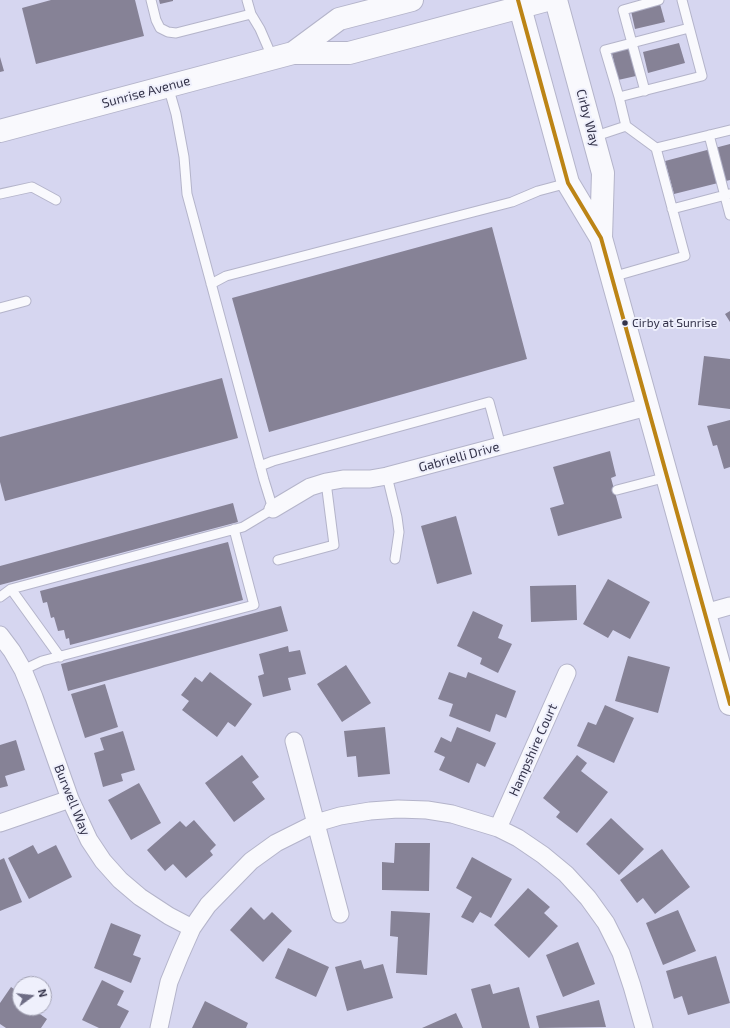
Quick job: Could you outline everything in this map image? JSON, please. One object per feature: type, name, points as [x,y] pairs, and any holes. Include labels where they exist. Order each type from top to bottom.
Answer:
[{"type":"main road","name":"Sunrise Avenue","points":[[283,56],[339,19],[412,0]]},
{"type":"main road","name":"Sunrise Avenue","points":[[0,131],[283,56],[349,53],[519,4],[547,0]]},
{"type":"main road","name":"Cirby Way","points":[[556,0],[603,173],[601,238],[730,704]]},
{"type":"main road","name":"Cirby Way","points":[[519,4],[568,183],[601,238]]},
{"type":"street","name":"Gabrielli Drive","points":[[273,509],[310,487],[326,482],[343,479],[370,479],[387,476],[647,406]]},
{"type":"street","points":[[705,613],[730,606]]},
{"type":"street","name":"Burwell Way","points":[[0,635],[12,651],[23,670],[70,799],[89,840],[103,861],[120,880],[140,897],[169,916],[192,928]]},
{"type":"street","name":"Hampshire Court","points":[[498,828],[567,673]]},
{"type":"street","points":[[294,741],[340,914]]},
{"type":"street","points":[[0,823],[70,799]]},
{"type":"street","points":[[159,1028],[170,982],[192,928],[208,905],[251,861],[276,843],[316,823],[340,816],[370,811],[398,809],[427,810],[452,814],[498,828],[518,838],[543,855],[566,874],[588,898],[606,923],[621,953],[644,1028]]},
{"type":"lane","points":[[151,0],[156,20],[160,28],[168,32],[176,33],[251,14]]},
{"type":"lane","points":[[247,0],[251,14],[260,29],[283,56]]},
{"type":"lane","points":[[645,91],[623,10],[659,0]]},
{"type":"lane","points":[[619,98],[702,76],[682,0]]},
{"type":"lane","points":[[611,277],[685,256],[656,148],[626,126],[605,50],[689,28]]},
{"type":"lane","points":[[0,597],[11,589],[243,527],[273,509],[260,466],[187,194],[184,157],[176,114],[168,86]]},
{"type":"lane","points":[[593,137],[626,126]]},
{"type":"lane","points":[[656,148],[730,130]]},
{"type":"lane","points":[[709,135],[727,195],[730,215]]},
{"type":"lane","points":[[211,284],[226,276],[512,202],[538,191],[568,183]]},
{"type":"lane","points":[[0,194],[32,187],[56,200]]},
{"type":"lane","points":[[672,209],[727,195]]},
{"type":"lane","points":[[0,308],[26,301]]},
{"type":"lane","points":[[260,466],[273,461],[489,402],[501,446]]},
{"type":"lane","points":[[387,476],[399,532],[395,559]]},
{"type":"lane","points":[[617,490],[667,477]]},
{"type":"lane","points":[[278,560],[334,545],[326,482]]},
{"type":"lane","points":[[23,670],[42,661],[254,605],[234,529]]},
{"type":"lane","points":[[11,589],[60,657]]},
{"type":"building","points":[[51,0],[135,0],[144,36],[36,64],[22,8]]},
{"type":"building","points":[[159,0],[173,0],[173,1],[160,4]]},
{"type":"building","points":[[660,4],[665,22],[635,29],[631,11]]},
{"type":"building","points":[[679,43],[685,63],[648,73],[643,52]]},
{"type":"building","points":[[629,45],[636,76],[618,80],[611,49]]},
{"type":"building","points":[[0,57],[4,71],[0,72]]},
{"type":"building","points":[[730,144],[730,180],[674,194],[665,161]]},
{"type":"building","points":[[492,227],[527,359],[269,432],[232,298]]},
{"type":"building","points":[[730,311],[730,322],[725,314]]},
{"type":"building","points":[[704,356],[730,359],[730,409],[698,405]]},
{"type":"building","points":[[222,378],[238,438],[5,501],[0,482],[0,437]]},
{"type":"building","points":[[730,420],[730,467],[724,469],[717,445],[713,446],[707,426]]},
{"type":"building","points":[[610,451],[616,476],[611,478],[622,518],[558,536],[550,508],[564,504],[553,467]]},
{"type":"building","points":[[233,503],[238,522],[0,585],[0,566]]},
{"type":"building","points":[[456,516],[472,574],[437,584],[421,526]]},
{"type":"building","points":[[228,542],[243,600],[70,645],[69,638],[66,639],[64,630],[58,631],[54,617],[51,618],[47,602],[43,603],[40,591]]},
{"type":"building","points":[[608,579],[650,602],[630,639],[613,630],[608,638],[583,624]]},
{"type":"building","points":[[576,585],[577,620],[531,622],[530,586]]},
{"type":"building","points":[[281,606],[288,631],[68,691],[61,664]]},
{"type":"building","points":[[473,611],[503,625],[498,638],[512,644],[498,673],[480,664],[482,658],[457,646]]},
{"type":"building","points":[[288,646],[289,652],[300,650],[306,674],[288,678],[291,690],[263,697],[258,676],[264,674],[259,654]]},
{"type":"building","points":[[628,656],[670,667],[658,713],[615,701]]},
{"type":"building","points":[[346,665],[371,703],[342,722],[317,684]]},
{"type":"building","points":[[210,672],[252,704],[235,727],[228,722],[217,737],[182,710],[189,701],[181,695],[195,677],[202,682]]},
{"type":"building","points":[[449,672],[466,678],[468,672],[516,691],[506,718],[496,714],[490,732],[449,716],[453,704],[438,699]]},
{"type":"building","points":[[105,684],[118,727],[85,738],[71,694]]},
{"type":"building","points":[[605,705],[634,718],[614,763],[577,746],[588,722],[596,725]]},
{"type":"building","points":[[385,727],[390,774],[358,777],[356,756],[347,757],[344,731]]},
{"type":"building","points":[[457,727],[496,743],[485,767],[477,763],[469,783],[439,770],[445,757],[434,752],[441,737],[451,742]]},
{"type":"building","points":[[123,731],[135,770],[121,774],[123,781],[103,787],[94,753],[104,750],[100,738]]},
{"type":"building","points":[[16,740],[25,770],[5,776],[8,786],[0,788],[0,745]]},
{"type":"building","points":[[242,755],[259,777],[252,782],[265,799],[234,822],[205,783]]},
{"type":"building","points":[[577,755],[587,763],[581,771],[608,792],[577,833],[556,817],[560,812],[543,798]]},
{"type":"building","points":[[139,783],[161,823],[131,840],[108,800]]},
{"type":"building","points":[[611,818],[644,849],[619,875],[586,844]]},
{"type":"building","points":[[194,820],[216,845],[210,851],[213,855],[186,878],[173,864],[165,871],[147,850],[180,821],[186,827]]},
{"type":"building","points":[[395,843],[430,843],[429,891],[382,890],[382,862],[394,863]]},
{"type":"building","points":[[33,845],[38,854],[56,845],[72,877],[29,899],[8,858]]},
{"type":"building","points":[[662,849],[690,887],[655,914],[643,898],[637,903],[620,880]]},
{"type":"building","points":[[472,857],[512,879],[491,918],[480,912],[473,923],[461,917],[472,897],[456,888]]},
{"type":"building","points":[[4,858],[22,902],[0,911],[0,860]]},
{"type":"building","points":[[528,888],[550,907],[544,913],[558,926],[529,958],[494,925]]},
{"type":"building","points":[[251,907],[264,920],[272,912],[292,931],[263,962],[230,930]]},
{"type":"building","points":[[678,910],[696,951],[663,965],[646,923]]},
{"type":"building","points":[[391,911],[430,913],[427,975],[396,973],[398,937],[390,936]]},
{"type":"building","points":[[111,923],[141,935],[133,955],[141,958],[131,983],[94,968]]},
{"type":"building","points":[[578,942],[595,984],[563,997],[546,955]]},
{"type":"building","points":[[288,948],[329,967],[316,997],[275,978]]},
{"type":"building","points":[[716,956],[730,1003],[688,1015],[682,996],[674,999],[666,971]]},
{"type":"building","points":[[361,960],[364,969],[383,964],[393,998],[347,1011],[335,967]]},
{"type":"building","points":[[102,980],[124,991],[117,1005],[129,1011],[120,1028],[99,1028],[82,1020]]},
{"type":"building","points":[[490,984],[493,994],[519,987],[530,1028],[482,1028],[471,989]]},
{"type":"building","points":[[11,987],[12,1016],[43,1016],[47,1019],[41,1028],[6,1028],[0,1024],[0,1003]]},
{"type":"building","points":[[599,1000],[606,1027],[539,1028],[536,1016]]},
{"type":"building","points":[[205,1001],[248,1023],[246,1028],[192,1028]]},
{"type":"building","points":[[456,1013],[463,1028],[422,1028]]},
{"type":"transit line","points":[[518,0],[568,183],[601,238],[730,704]]},
{"type":"place","name":"Cirby at Sunrise","points":[[625,323]]}]
